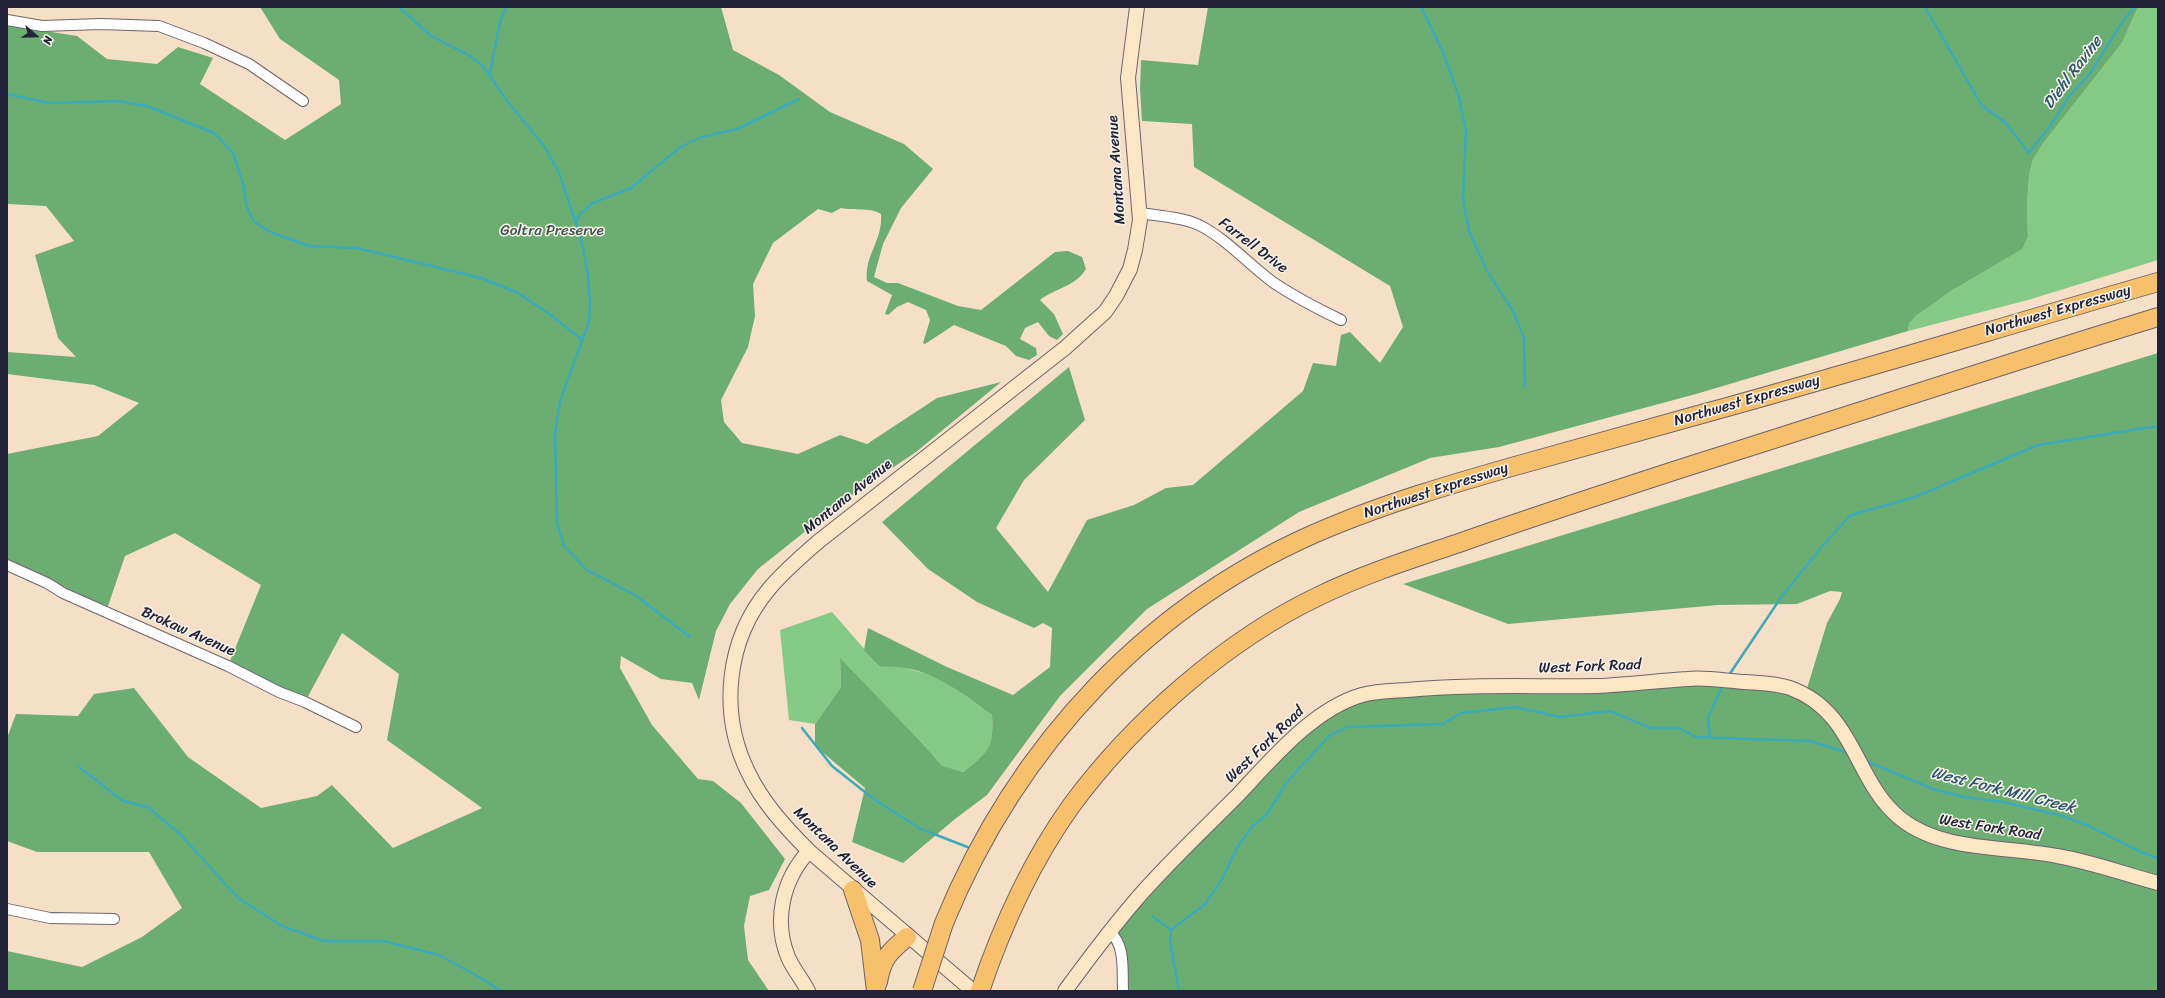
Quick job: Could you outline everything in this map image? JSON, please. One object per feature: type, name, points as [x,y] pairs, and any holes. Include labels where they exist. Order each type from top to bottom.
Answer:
[{"type":"highway","name":"Northwest Expressway","points":[[922,991],[944,923],[974,860],[1006,800],[1044,746],[1077,706],[1112,669],[1189,605],[1259,562],[1326,528],[1390,503],[1728,407],[2158,282]]},
{"type":"highway","points":[[980,991],[993,954],[1013,906],[1029,875],[1069,809],[1094,777],[1159,710],[1222,655],[1316,597],[1367,575],[1564,506],[1799,431],[1850,413],[2158,317]]},
{"type":"highway","points":[[853,890],[870,940],[876,991]]},
{"type":"highway","points":[[876,991],[886,956],[891,949],[907,937]]},
{"type":"street","name":"Montana Avenue","points":[[973,991],[907,937],[809,851],[788,830],[748,772],[732,720],[730,695],[733,666],[738,645],[750,616],[769,589],[819,541],[1065,348],[1106,312],[1116,296],[1130,269],[1138,236],[1140,213],[1128,78],[1137,7]]},
{"type":"street","points":[[7,20],[42,26],[101,24],[159,26],[243,60],[262,71],[303,102]]},
{"type":"street","name":"Farrell Drive","points":[[1140,213],[1188,221],[1199,225],[1219,238],[1274,282],[1303,300],[1341,320]]},
{"type":"street","name":"Brokaw Avenue","points":[[7,565],[47,583],[63,593],[228,666],[356,727]]},
{"type":"street","name":"West Fork Road","points":[[1065,991],[1109,931],[1144,891],[1279,753],[1319,716],[1345,700],[1371,693],[1476,685],[1599,686],[1686,679],[1776,684],[1790,688],[1827,711],[1847,736],[1882,800],[1892,812],[1910,826],[1934,837],[1971,845],[2072,858],[2158,883]]},
{"type":"street","points":[[808,991],[788,958],[781,932],[780,920],[786,889],[792,874],[797,864],[809,851]]},
{"type":"street","points":[[7,909],[50,918],[114,919]]},
{"type":"street","points":[[1109,931],[1117,938],[1122,950],[1123,991]]},
{"type":"green space","name":"Goltra Preserve","points":[[260,7],[721,7],[733,50],[779,75],[830,112],[904,144],[933,169],[901,208],[883,244],[874,277],[887,283],[898,283],[958,306],[981,310],[1055,252],[1068,251],[1082,257],[1086,269],[1081,275],[1071,284],[1040,300],[1054,314],[1063,334],[1057,340],[1049,336],[1038,322],[1025,328],[1020,339],[1036,348],[1037,355],[1029,360],[1016,356],[1006,346],[954,325],[925,344],[923,343],[930,320],[926,310],[908,302],[897,307],[888,315],[885,314],[892,295],[867,281],[868,263],[877,240],[881,224],[881,214],[877,212],[841,208],[832,213],[818,209],[773,243],[753,284],[755,316],[748,347],[721,400],[724,422],[742,443],[798,454],[840,435],[867,444],[937,398],[1001,382],[916,452],[846,499],[758,569],[730,604],[716,631],[699,700],[692,683],[661,679],[621,656],[620,668],[652,725],[698,779],[713,781],[741,803],[785,859],[769,890],[750,896],[744,926],[748,960],[769,991],[7,991],[7,951],[82,967],[142,937],[182,908],[149,852],[37,852],[7,841],[7,738],[16,714],[78,716],[94,694],[134,688],[188,757],[261,808],[317,796],[332,785],[393,848],[482,808],[387,740],[399,674],[342,633],[305,702],[228,666],[261,585],[175,533],[125,556],[106,612],[7,565],[7,454],[98,436],[139,403],[94,385],[7,374],[7,352],[76,357],[58,338],[35,255],[74,241],[46,206],[7,204],[7,25],[77,36],[107,59],[157,64],[178,47],[213,58],[200,84],[285,140],[341,104],[339,80],[280,39]]},
{"type":"green space","points":[[1208,7],[2138,7],[2122,43],[2045,141],[2033,159],[2029,176],[2027,206],[2028,236],[2022,249],[1954,289],[1916,316],[1909,324],[1908,331],[1696,394],[1499,447],[1430,458],[1299,512],[1147,609],[1060,696],[987,795],[955,819],[903,863],[852,842],[865,788],[815,746],[815,724],[841,687],[840,658],[922,743],[942,766],[963,772],[988,749],[992,735],[992,715],[966,696],[927,674],[897,667],[880,667],[864,650],[868,628],[947,667],[1013,695],[1050,667],[1052,628],[1043,623],[1034,628],[977,602],[928,569],[882,522],[1069,367],[1085,420],[1024,480],[996,528],[1048,592],[1087,520],[1134,505],[1166,488],[1193,485],[1303,391],[1313,363],[1336,366],[1341,335],[1350,332],[1380,363],[1403,327],[1390,286],[1194,167],[1192,124],[1142,121],[1140,89],[1141,60],[1198,65]]},
{"type":"green space","points":[[2138,7],[2158,7],[2158,260],[2028,300],[1908,331],[1909,324],[1916,316],[2028,236],[2027,206],[2029,176],[2033,159],[2045,141],[2122,43]]},
{"type":"green space","points":[[2158,353],[2158,991],[1123,991],[1122,950],[1109,931],[1279,753],[1345,701],[1686,679],[1805,695],[1827,623],[1840,599],[1842,592],[1830,591],[1797,604],[1718,605],[1508,624],[1403,584]]},
{"type":"green space","points":[[832,612],[880,667],[898,666],[938,677],[992,715],[992,736],[988,749],[984,754],[963,772],[942,767],[922,743],[840,659],[841,687],[815,724],[789,720],[780,630]]},
{"type":"waterway","points":[[399,7],[431,36],[470,56],[484,67],[505,98],[544,146],[559,173],[581,238],[588,275],[590,302],[589,322],[560,401],[555,434],[557,522],[564,546],[587,570],[635,595],[690,637]]},
{"type":"waterway","points":[[490,73],[500,22],[506,7]]},
{"type":"waterway","points":[[1421,7],[1443,52],[1459,97],[1466,131],[1463,199],[1469,231],[1487,271],[1513,311],[1524,338],[1525,386]]},
{"type":"waterway","name":"Diehl Ravine","points":[[1925,7],[1982,106],[2005,122],[2029,153],[2053,122],[2069,96],[2089,75],[2123,21],[2135,7]]},
{"type":"waterway","points":[[7,94],[49,103],[118,101],[147,106],[214,133],[233,153],[243,184],[247,208],[254,222],[273,233],[309,246],[357,248],[481,278],[518,293],[551,315],[582,340]]},
{"type":"waterway","points":[[576,221],[581,213],[593,203],[631,188],[679,148],[701,137],[737,129],[799,99]]},
{"type":"waterway","points":[[1729,675],[1782,596],[1824,544],[1851,515],[1915,497],[2038,445],[2158,426]]},
{"type":"waterway","points":[[1710,737],[1708,718],[1723,685]]},
{"type":"waterway","name":"West Fork Mill Creek","points":[[1179,991],[1170,941],[1171,930],[1205,904],[1221,881],[1237,848],[1251,828],[1268,813],[1286,783],[1329,736],[1347,727],[1443,724],[1461,713],[1515,707],[1560,717],[1610,711],[1651,728],[1679,728],[1696,737],[1810,741],[1849,753]]},
{"type":"waterway","points":[[802,728],[832,766],[875,800],[921,829],[970,848]]},
{"type":"waterway","name":"West Fork Mill Creek","points":[[1864,760],[1933,789],[1964,797],[2003,802],[2063,816],[2089,826],[2141,852],[2158,858]]},
{"type":"waterway","points":[[79,767],[123,801],[148,807],[181,835],[238,898],[282,926],[324,941],[383,941],[439,955],[501,991]]},
{"type":"waterway","points":[[1152,916],[1171,930]]}]
